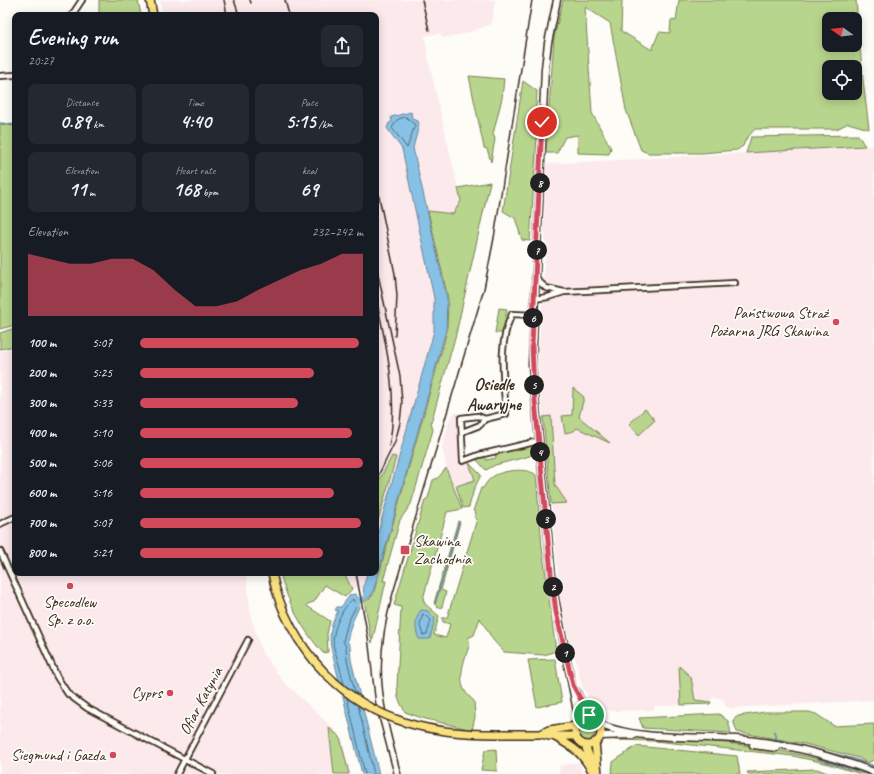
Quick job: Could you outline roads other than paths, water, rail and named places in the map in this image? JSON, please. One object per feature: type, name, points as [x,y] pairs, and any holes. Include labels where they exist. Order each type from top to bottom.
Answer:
[{"type":"main road","points":[[150,0],[152,12]]},
{"type":"main road","points":[[557,0],[548,43],[545,68],[532,365],[553,592],[573,685],[578,724],[576,736],[580,743],[585,745],[596,742]]},
{"type":"main road","points":[[273,576],[279,600],[293,630],[308,653],[325,674],[364,704],[386,716],[435,731],[466,734],[541,734],[553,736],[576,736]]},
{"type":"main road","points":[[573,685],[592,719]]},
{"type":"main road","points":[[541,734],[549,730],[578,724],[586,718],[592,719],[613,729],[641,734],[766,742],[829,758],[874,772]]},
{"type":"main road","points":[[596,774],[596,742],[600,736],[600,728],[598,723]]},
{"type":"main road","points":[[600,736],[641,734]]},
{"type":"main road","points":[[553,736],[580,752],[596,774]]},
{"type":"main road","points":[[585,745],[596,774]]},
{"type":"street","points":[[74,12],[82,0]]},
{"type":"street","points":[[0,76],[12,75]]},
{"type":"street","points":[[535,278],[546,288]]},
{"type":"street","points":[[534,299],[548,297],[564,292],[735,283]]},
{"type":"street","points":[[535,290],[546,288],[564,292]]},
{"type":"street","points":[[534,315],[512,314],[510,318],[503,341],[506,414],[485,419],[478,416],[462,418],[463,461],[478,455],[539,441]]},
{"type":"street","points":[[462,432],[480,425],[485,419]]},
{"type":"street","points":[[0,524],[12,518]]},
{"type":"street","points":[[0,552],[57,677],[68,694],[87,708],[213,774]]},
{"type":"street","name":"Ofiar Katynia","points":[[177,774],[248,640]]},
{"type":"water","points":[[411,112],[412,119],[418,121],[419,125],[413,148],[447,299],[446,330],[379,571],[379,529],[434,331],[434,298],[402,149],[387,128],[389,123],[392,122],[391,117]]},
{"type":"water","points":[[366,576],[378,576],[371,596],[366,599],[364,590]]},
{"type":"water","points":[[355,594],[358,597],[359,604],[347,641],[350,646],[351,660],[379,774],[362,774],[330,643],[332,625],[338,611],[335,610],[337,607],[341,607],[350,595]]},
{"type":"water","points":[[421,610],[428,611],[435,618],[430,639],[419,639],[418,636],[416,621]]},
{"type":"waterway","points":[[0,123],[12,125]]},
{"type":"waterway","points":[[435,604],[459,523]]},
{"type":"waterway","points":[[355,605],[369,593]]},
{"type":"waterway","points":[[774,731],[776,739],[854,759],[874,766]]},
{"type":"waterway","points":[[818,759],[868,774]]},
{"type":"railway","points":[[224,0],[226,12]]},
{"type":"railway","points":[[234,0],[238,12]]},
{"type":"railway","points":[[285,0],[288,12]]},
{"type":"railway","points":[[422,0],[429,30]]},
{"type":"railway","points":[[401,774],[389,726],[382,684],[381,664],[383,642],[393,593],[484,289],[494,238],[532,0]]},
{"type":"railway","points":[[379,197],[395,274],[397,296],[395,336]]},
{"type":"railway","points":[[379,279],[400,376],[402,403],[400,423],[395,442],[379,474]]},
{"type":"railway","points":[[379,312],[384,334],[392,391],[393,410],[389,446]]},
{"type":"railway","points":[[357,576],[368,637],[376,706],[394,774]]},
{"type":"place","name":"Państwowa Straż Pożarna JRG Skawina","points":[[836,322]]},
{"type":"place","name":"Skawina Zachodnia","points":[[405,550]]},
{"type":"place","name":"Specodlew Sp. z o.o.","points":[[70,586]]},
{"type":"place","name":"Cyprs","points":[[170,693]]},
{"type":"place","name":"Siegmund i Gazda","points":[[113,755]]},
{"type":"district","name":"Osiedle Awaryjne","points":[[494,394]]}]
